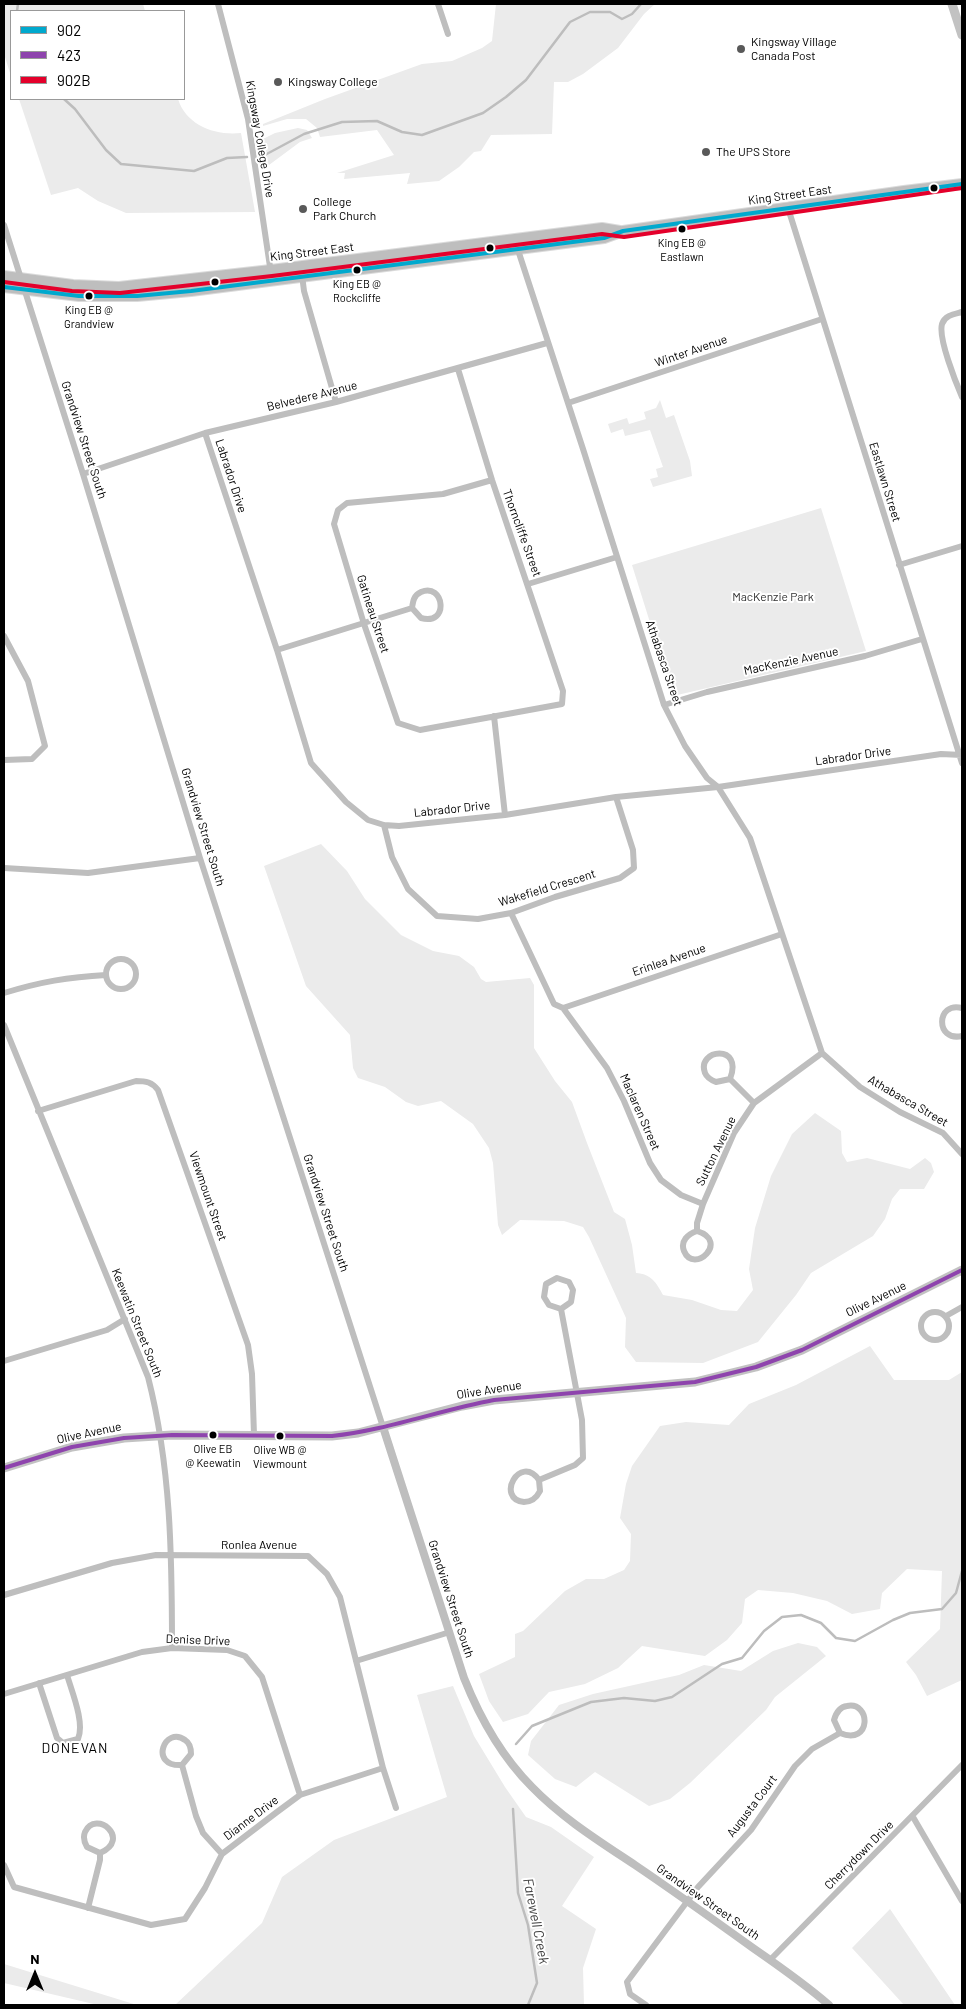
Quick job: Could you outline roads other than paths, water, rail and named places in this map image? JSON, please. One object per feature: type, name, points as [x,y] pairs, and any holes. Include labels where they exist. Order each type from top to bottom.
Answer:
[{"type":"main road","points":[[952,4],[962,35]]},
{"type":"main road","name":"King Street East","points":[[4,276],[73,285],[119,287],[272,275],[302,277],[516,244],[602,228],[623,231],[961,183]]},
{"type":"main road","name":"King Street East","points":[[4,287],[110,297],[132,297],[272,275],[302,266],[516,244]]},
{"type":"main road","name":"Olive Avenue","points":[[4,1468],[87,1444],[124,1438],[161,1435],[332,1436],[383,1427],[462,1406],[494,1400],[695,1382],[756,1368],[802,1350],[962,1270]]},
{"type":"street","name":"Kingsway College Drive","points":[[218,4],[248,119],[272,275]]},
{"type":"street","points":[[438,4],[448,34]]},
{"type":"street","name":"Eastlawn Street","points":[[788,208],[962,763]]},
{"type":"street","name":"Grandview Street South","points":[[4,225],[83,474],[200,858],[464,1678],[484,1723],[510,1762],[552,1806],[581,1828],[688,1900],[829,2005]]},
{"type":"street","name":"Athabasca Street","points":[[516,244],[664,705],[685,746],[708,778],[718,787],[750,838],[822,1053],[860,1087],[900,1112],[943,1133],[962,1154]]},
{"type":"street","points":[[302,266],[304,291],[336,402]]},
{"type":"street","points":[[962,312],[951,315],[942,324],[944,344],[962,397]]},
{"type":"street","name":"Winter Avenue","points":[[568,403],[822,319]]},
{"type":"street","name":"Belvedere Avenue","points":[[83,474],[205,433],[336,402],[547,343]]},
{"type":"street","name":"Thorncliffe Street","points":[[458,369],[492,480],[563,691],[562,704],[494,716]]},
{"type":"street","name":"Labrador Drive","points":[[205,433],[277,650],[311,763],[346,802],[368,820],[384,825],[399,826],[505,815],[616,797],[718,787],[941,754],[961,755]]},
{"type":"street","name":"Gatineau Street","points":[[492,480],[442,494],[348,503],[338,510],[334,524],[364,624],[398,722],[420,730],[494,716]]},
{"type":"street","points":[[899,566],[962,546]]},
{"type":"street","points":[[528,584],[617,557]]},
{"type":"street","points":[[425,590],[435,593],[441,605],[438,614],[430,619],[421,618],[412,608],[414,598],[425,590]]},
{"type":"street","points":[[277,650],[412,608]]},
{"type":"street","points":[[4,636],[28,681],[45,746],[32,759],[4,760]]},
{"type":"street","name":"MacKenzie Avenue","points":[[664,705],[707,692],[865,656],[922,639]]},
{"type":"street","points":[[494,716],[505,815]]},
{"type":"street","name":"Wakefield Crescent","points":[[384,825],[392,857],[408,889],[437,916],[478,919],[511,913],[555,897],[620,878],[634,868],[633,850],[616,797]]},
{"type":"street","points":[[4,868],[88,873],[200,858]]},
{"type":"street","name":"Maclaren Street","points":[[511,913],[554,1004],[563,1008],[607,1068],[624,1101],[650,1163],[661,1180],[681,1195],[703,1204]]},
{"type":"street","name":"Erinlea Avenue","points":[[563,1008],[782,934]]},
{"type":"street","points":[[123,959],[132,964],[136,972],[134,982],[127,988],[122,989],[109,983],[106,975],[110,965],[123,959]]},
{"type":"street","points":[[4,992],[67,977],[106,975]]},
{"type":"street","points":[[962,1008],[954,1007],[949,1009],[942,1022],[944,1030],[948,1034],[956,1037],[962,1036]]},
{"type":"street","name":"Keewatin Street South","points":[[4,1025],[148,1377],[161,1435],[172,1555],[172,1648]]},
{"type":"street","points":[[714,1053],[724,1054],[732,1060],[734,1069],[730,1079],[716,1082],[708,1078],[705,1073],[704,1064],[714,1053]]},
{"type":"street","name":"Sutton Avenue","points":[[697,1231],[697,1223],[703,1204],[734,1133],[754,1103],[822,1053]]},
{"type":"street","points":[[730,1079],[754,1103]]},
{"type":"street","name":"Viewmount Street","points":[[38,1111],[136,1081],[146,1081],[154,1084],[158,1090],[248,1345],[252,1374],[254,1435]]},
{"type":"street","points":[[697,1231],[706,1235],[710,1243],[709,1252],[703,1258],[689,1258],[683,1246],[685,1238],[697,1231]]},
{"type":"street","points":[[556,1278],[569,1282],[574,1290],[571,1302],[562,1309],[549,1305],[544,1297],[546,1284],[556,1278]]},
{"type":"street","points":[[946,1316],[962,1307]]},
{"type":"street","points":[[539,1480],[575,1466],[583,1458],[582,1420],[562,1309]]},
{"type":"street","points":[[932,1312],[946,1316],[949,1329],[945,1337],[941,1340],[932,1340],[924,1335],[920,1326],[924,1317],[932,1312]]},
{"type":"street","points":[[4,1361],[107,1330],[125,1319]]},
{"type":"street","points":[[528,1472],[539,1480],[540,1491],[530,1501],[520,1501],[511,1490],[512,1480],[519,1474],[528,1472]]},
{"type":"street","name":"Ronlea Avenue","points":[[4,1595],[112,1564],[156,1555],[308,1556],[327,1574],[340,1597],[382,1768],[396,1808]]},
{"type":"street","points":[[356,1661],[450,1632]]},
{"type":"street","name":"Denise Drive","points":[[4,1694],[113,1659],[172,1648],[227,1650],[245,1656],[262,1677],[300,1795]]},
{"type":"street","points":[[39,1683],[56,1738],[64,1743],[78,1739],[81,1733],[80,1721],[67,1675]]},
{"type":"street","name":"Augusta Court","points":[[646,2005],[630,1994],[627,1982],[698,1887],[751,1830],[796,1766],[812,1749],[840,1733],[850,1736],[859,1732],[864,1724],[863,1714],[860,1710],[852,1705],[842,1707],[838,1711],[834,1720],[840,1733]]},
{"type":"street","points":[[174,1737],[183,1738],[190,1745],[189,1758],[182,1765],[168,1763],[163,1755],[164,1745],[174,1737]]},
{"type":"street","points":[[182,1765],[196,1816],[203,1833],[222,1854]]},
{"type":"street","name":"Cherrydown Drive","points":[[770,1960],[913,1817],[962,1765]]},
{"type":"street","name":"Dianne Drive","points":[[4,1865],[14,1887],[151,1925],[185,1919],[205,1888],[222,1854],[300,1795],[382,1768]]},
{"type":"street","points":[[913,1817],[962,1901]]},
{"type":"street","points":[[100,1823],[108,1827],[113,1836],[113,1840],[108,1848],[100,1853],[87,1847],[84,1838],[87,1829],[94,1824],[100,1823]]},
{"type":"street","points":[[88,1908],[100,1853]]},
{"type":"waterway","points":[[17,10],[18,4]]},
{"type":"waterway","points":[[263,156],[304,134],[342,122],[377,121],[402,132],[422,135],[483,113],[526,80],[570,22],[590,12],[610,12],[622,19],[632,14],[641,4]]},
{"type":"waterway","points":[[65,100],[75,109],[106,150],[121,164],[194,171],[227,158],[247,157]]},
{"type":"waterway","name":"Farewell Creek","points":[[516,1744],[532,1726],[591,1702],[624,1698],[655,1701],[672,1697],[722,1664],[742,1658],[764,1631],[782,1617],[801,1615],[821,1623],[836,1638],[855,1641],[910,1613],[942,1609],[956,1593],[962,1571]]},
{"type":"waterway","name":"Farewell Creek","points":[[513,1809],[518,1893],[528,1925],[537,1983],[528,2005]]},
{"type":"place","name":"Kingsway Village Canada Post","points":[[741,49]]},
{"type":"place","name":"Kingsway College","points":[[278,82]]},
{"type":"place","name":"The UPS Store","points":[[706,152]]},
{"type":"place","name":"College Park Church","points":[[303,209]]},
{"type":"place","name":"King EB @ Eastlawn","points":[[682,229]]},
{"type":"place","name":"King EB @ Rockcliffe","points":[[357,270]]},
{"type":"place","name":"King EB @ Grandview","points":[[89,296]]},
{"type":"place","name":"Olive EB @ Keewatin","points":[[213,1435]]},
{"type":"place","name":"Olive WB @ Viewmount","points":[[280,1436]]},
{"type":"district","name":"DONEVAN","points":[[75,1748]]},
{"type":"park label","name":"MacKenzie Park","points":[[773,597]]}]
